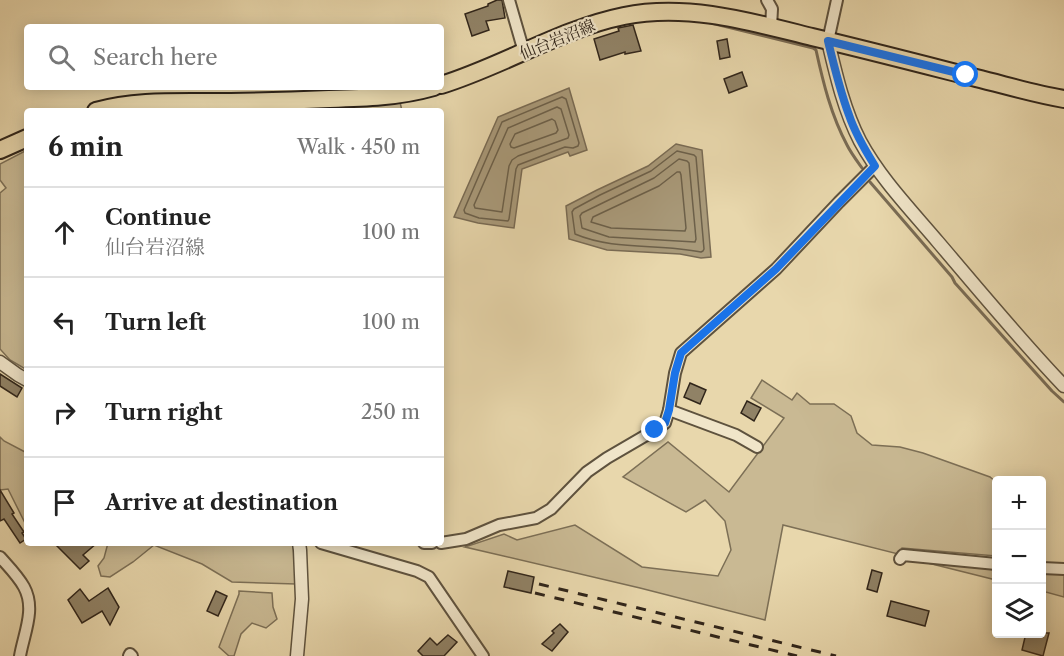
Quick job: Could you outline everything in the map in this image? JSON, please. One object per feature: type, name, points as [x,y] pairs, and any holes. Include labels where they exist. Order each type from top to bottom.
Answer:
[{"type":"main road","name":"仙台岩沼線","points":[[444,84],[595,23],[651,12],[694,13],[721,16],[771,27],[1064,99]]},
{"type":"main road","points":[[109,108],[152,103],[376,97],[424,90]]},
{"type":"main road","points":[[0,150],[24,139]]},
{"type":"street","points":[[509,0],[524,52]]},
{"type":"street","points":[[767,0],[772,9],[771,27]]},
{"type":"street","points":[[837,0],[828,41],[838,83],[860,141],[875,166],[894,190],[1002,318],[1064,386]]},
{"type":"street","points":[[444,543],[466,539],[499,525],[536,518],[551,509],[587,472],[665,423],[681,353],[776,269],[875,166]]},
{"type":"street","points":[[0,362],[24,378]]},
{"type":"street","points":[[669,410],[736,435],[757,447]]},
{"type":"street","points":[[297,656],[302,599],[299,546]]},
{"type":"street","points":[[331,546],[417,571],[429,577],[483,656]]},
{"type":"street","points":[[900,559],[903,555],[992,564]]},
{"type":"street","points":[[0,557],[24,586],[29,602],[29,617],[20,656]]},
{"type":"street","points":[[1046,568],[1064,569]]},
{"type":"shaded area","points":[[400,102],[401,108],[276,108]]},
{"type":"shaded area","points":[[24,152],[24,368],[10,360],[0,349],[0,193],[6,188],[0,180],[0,164]]},
{"type":"shaded area","points":[[762,380],[792,400],[797,393],[810,404],[834,404],[851,416],[857,433],[872,445],[900,447],[923,453],[990,477],[992,479],[992,556],[902,548],[898,554],[783,525],[765,620],[465,547],[504,534],[517,540],[575,525],[642,567],[718,576],[731,550],[725,521],[705,500],[686,512],[623,477],[668,442],[729,492],[784,418],[751,398]]},
{"type":"shaded area","points":[[0,437],[24,451],[24,521],[8,489],[0,490]]},
{"type":"shaded area","points":[[107,546],[153,546],[110,577],[101,576],[98,566],[104,558]]},
{"type":"shaded area","points":[[157,546],[293,546],[296,584],[232,582],[202,564]]},
{"type":"shaded area","points":[[916,560],[992,568],[992,579]]},
{"type":"shaded area","points":[[1046,573],[1064,575],[1064,597],[1046,592]]},
{"type":"shaded area","points":[[239,591],[272,593],[277,619],[266,628],[252,623],[241,634],[234,656],[229,656],[219,647]]},
{"type":"water","points":[[569,88],[587,150],[570,156],[568,152],[522,169],[514,228],[454,217],[498,117]]},
{"type":"water","points":[[676,144],[702,150],[711,257],[607,250],[569,239],[566,206],[648,166]]},
{"type":"building","points":[[497,0],[502,0],[505,18],[486,21],[489,30],[472,36],[465,14],[488,6]]},
{"type":"building","points":[[633,25],[641,51],[625,54],[625,52],[600,60],[594,39],[619,31],[618,28]]},
{"type":"building","points":[[727,39],[730,57],[720,59],[717,41]]},
{"type":"building","points":[[742,72],[747,86],[729,93],[724,79]]},
{"type":"building","points":[[0,374],[22,388],[17,397],[0,386]]},
{"type":"building","points":[[690,383],[706,390],[700,404],[684,397]]},
{"type":"building","points":[[747,401],[761,408],[754,421],[741,413]]},
{"type":"building","points":[[0,490],[24,532],[22,533],[24,540],[20,543],[4,519],[0,521]]},
{"type":"building","points":[[57,546],[94,546],[83,555],[89,561],[80,569]]},
{"type":"building","points":[[872,570],[882,573],[877,592],[867,589]]},
{"type":"building","points":[[508,571],[534,577],[531,593],[504,587]]},
{"type":"building","points":[[108,588],[119,607],[110,625],[102,611],[82,623],[68,600],[80,589],[89,601]]},
{"type":"building","points":[[216,591],[227,596],[218,616],[207,611]]},
{"type":"building","points":[[891,601],[929,611],[925,626],[887,616]]},
{"type":"building","points":[[560,624],[568,632],[552,651],[542,644]]},
{"type":"building","points":[[1046,633],[1049,633],[1043,656],[1022,650],[1025,638],[1046,638]]},
{"type":"building","points":[[448,635],[457,642],[444,656],[423,656],[418,651],[430,638],[437,645]]},
{"type":"waterway","points":[[707,22],[816,50],[836,122],[862,168]]},
{"type":"waterway","points":[[870,182],[955,283],[1064,402]]},
{"type":"railway","points":[[539,584],[836,656]]},
{"type":"railway","points":[[535,593],[797,656]]},
{"type":"route","points":[[655,430],[665,423],[681,353],[776,269],[875,166],[849,116],[828,41],[966,75]]}]
